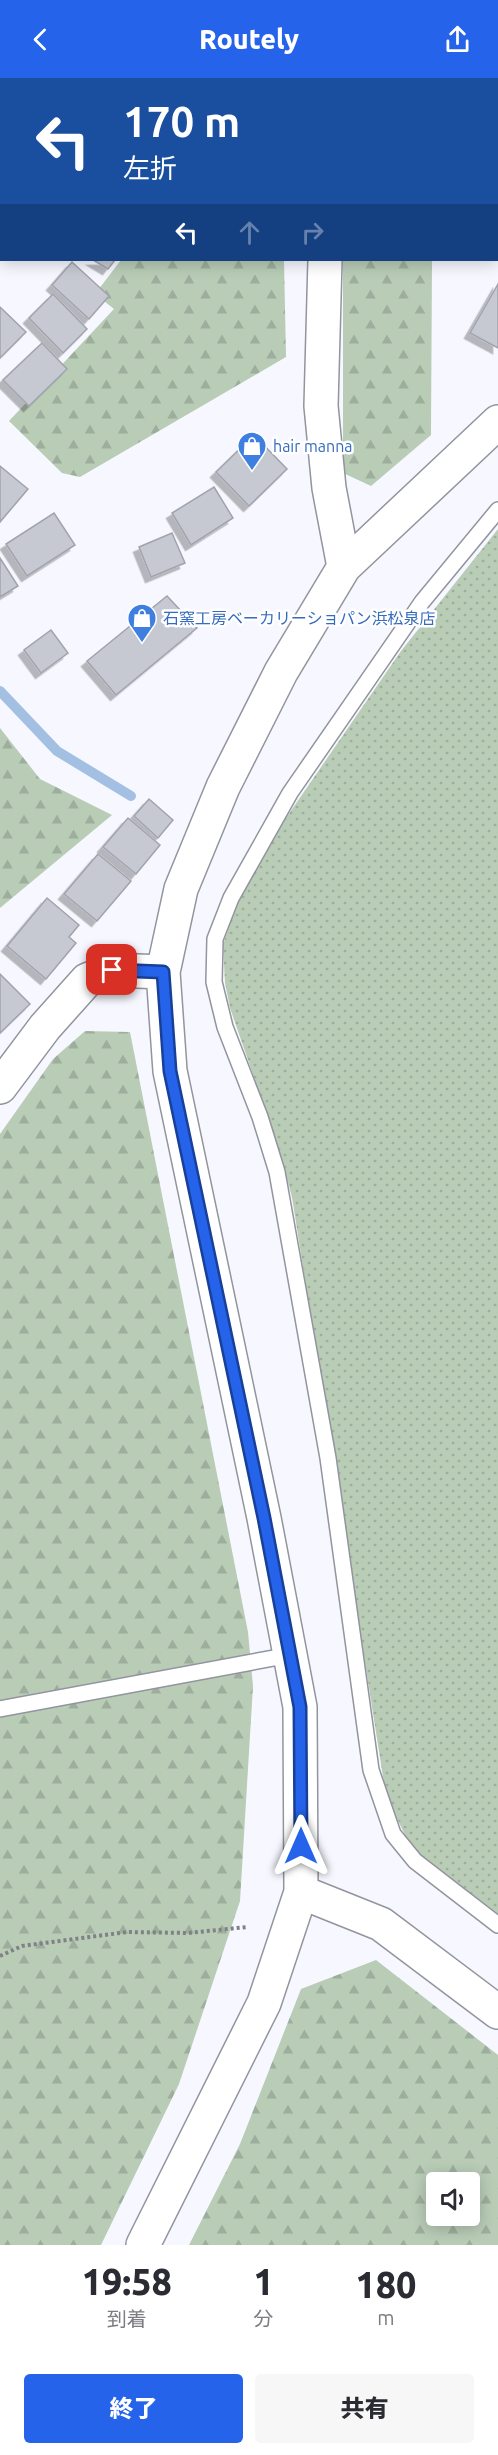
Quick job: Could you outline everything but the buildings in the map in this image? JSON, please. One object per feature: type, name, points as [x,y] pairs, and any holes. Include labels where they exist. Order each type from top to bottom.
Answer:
[{"type":"street","points":[[325,261],[321,406],[329,488],[344,567]]},
{"type":"street","points":[[143,2245],[264,2003],[301,1893],[300,1707],[264,1518],[170,1071],[163,972],[181,889],[223,788],[281,672],[344,567],[498,422]]},
{"type":"street","points":[[0,1087],[45,1027],[87,980],[112,970],[163,972]]},
{"type":"street","points":[[301,1893],[381,1924],[498,2012]]},
{"type":"lane","points":[[498,510],[422,602],[290,793],[231,898],[215,939],[214,982],[225,1027],[260,1117],[277,1172],[328,1458],[371,1770],[393,1834],[415,1861],[498,1925]]},
{"type":"lane","points":[[0,1709],[290,1655]]},
{"type":"path","points":[[0,1956],[22,1946],[127,1932],[188,1933],[248,1927]]},
{"type":"green space","points":[[120,261],[284,261],[286,357],[80,477],[62,473],[9,421],[114,309],[95,294]]},
{"type":"green space","points":[[343,261],[432,261],[431,435],[371,486],[343,473]]},
{"type":"green space","points":[[498,529],[498,1915],[420,1854],[406,1837],[386,1796],[292,1197],[278,1147],[230,1008],[225,983],[223,945],[235,907],[256,866],[288,815],[401,651]]},
{"type":"green space","points":[[0,728],[40,779],[112,815],[0,908]]},
{"type":"green space","points":[[85,1031],[130,1032],[248,1632],[253,1686],[240,1901],[179,2084],[101,2245],[0,2245],[0,1134],[53,1059]]},
{"type":"green space","points":[[376,1960],[498,2055],[498,2245],[189,2245],[240,2144],[301,1989]]},
{"type":"waterway","points":[[0,691],[57,751],[131,796]]},
{"type":"place","name":"hair manna","points":[[252,472]]},
{"type":"place","name":"石窯工房ベーカリーショパン浜松泉店","points":[[142,644]]},
{"type":"route","points":[[112,970],[163,972],[170,1071],[264,1518],[300,1707],[301,1846]]}]
